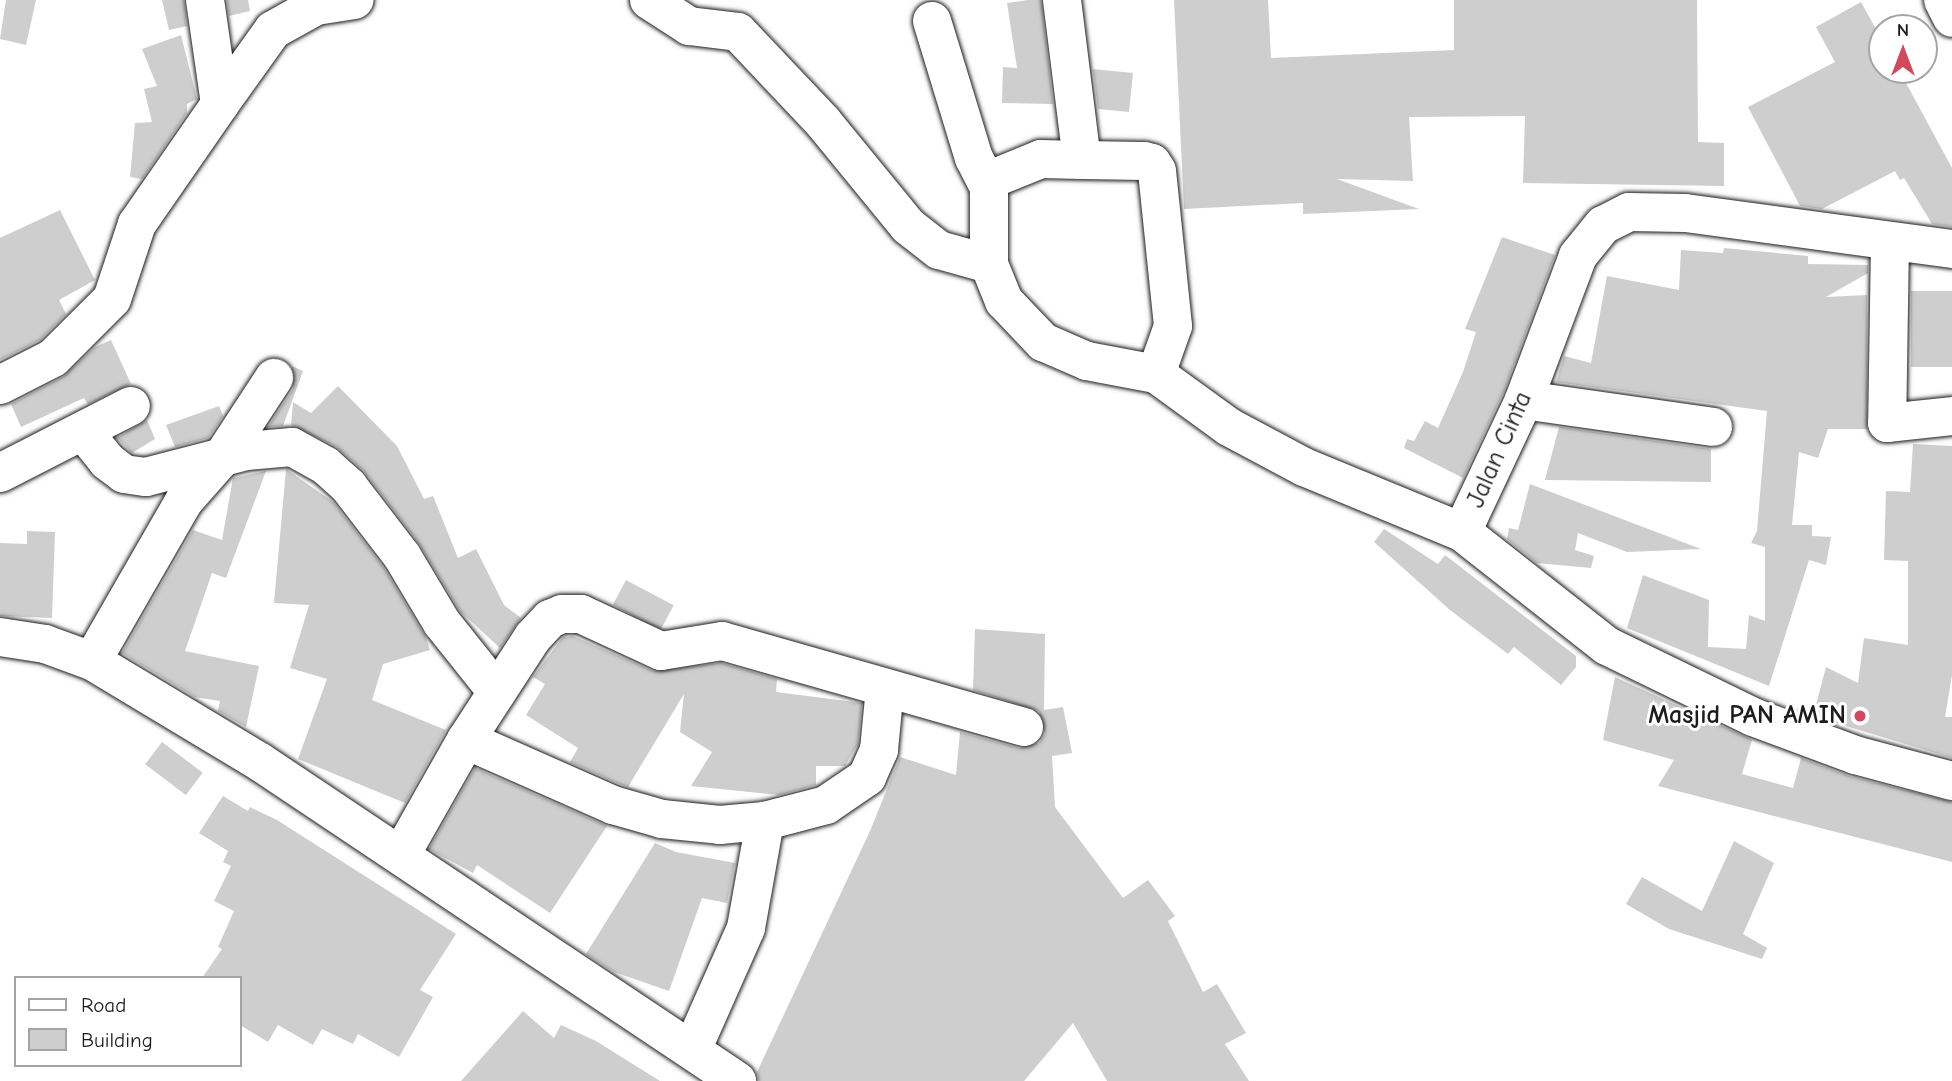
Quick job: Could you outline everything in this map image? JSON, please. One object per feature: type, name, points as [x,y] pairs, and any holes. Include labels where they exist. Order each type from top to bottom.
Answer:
[{"type":"main road","points":[[205,0],[220,104]]},
{"type":"main road","points":[[0,384],[54,358],[112,299],[136,224],[273,30],[316,6],[355,0]]},
{"type":"main road","points":[[649,0],[688,26],[738,32],[823,122],[908,226],[939,250],[989,264]]},
{"type":"main road","points":[[1062,0],[1082,160]]},
{"type":"main road","points":[[1943,0],[1952,18]]},
{"type":"main road","points":[[932,21],[974,158],[987,181],[989,264],[1004,301],[1043,342],[1087,361],[1156,374],[1229,427],[1304,467],[1462,532]]},
{"type":"main road","points":[[987,181],[1041,159],[1152,163],[1157,171],[1173,326],[1156,374]]},
{"type":"main road","name":"Jalan Cinta","points":[[1952,249],[1685,213],[1629,212],[1603,225],[1578,256],[1524,400],[1462,532],[1607,646],[1753,718],[1855,755],[1952,781]]},
{"type":"main road","points":[[1890,242],[1887,423],[1952,416]]},
{"type":"main road","points":[[92,661],[184,501],[221,459],[274,378]]},
{"type":"main road","points":[[1524,400],[1713,427]]},
{"type":"main road","points":[[0,473],[131,406]]},
{"type":"main road","points":[[83,431],[107,461],[124,474],[146,477],[221,459],[292,447],[326,466],[349,487],[402,556],[442,623],[497,692]]},
{"type":"main road","points":[[402,853],[466,740],[533,637],[550,619],[562,614],[581,614],[661,651],[722,641],[1024,727]]},
{"type":"main road","points":[[0,637],[45,645],[92,661],[402,853],[737,1081]]},
{"type":"main road","points":[[466,740],[613,805],[662,819],[720,825],[765,821],[826,805],[867,777],[880,750],[885,688]]},
{"type":"main road","points":[[692,1050],[746,928],[765,821]]},
{"type":"building","points":[[6,0],[36,0],[26,45],[0,39]]},
{"type":"building","points":[[162,0],[184,0],[187,26],[169,30]]},
{"type":"building","points":[[227,0],[248,0],[250,11],[229,16]]},
{"type":"building","points":[[1041,0],[1053,104],[1002,103],[1003,67],[1017,68],[1007,3]]},
{"type":"building","points":[[1174,0],[1268,0],[1271,58],[1454,50],[1454,0],[1697,0],[1698,142],[1724,143],[1724,186],[1523,183],[1525,116],[1409,117],[1413,181],[1337,179],[1419,209],[1303,214],[1303,203],[1184,209]]},
{"type":"building","points":[[1861,2],[1868,15],[1868,84],[1907,84],[1952,168],[1952,227],[1932,224],[1904,178],[1900,180],[1895,171],[1822,209],[1800,206],[1748,107],[1835,62],[1816,27]]},
{"type":"building","points":[[181,35],[197,99],[187,104],[187,113],[142,179],[130,177],[135,123],[152,122],[144,89],[157,86],[142,49]]},
{"type":"building","points":[[1093,69],[1133,73],[1129,112],[1098,109]]},
{"type":"building","points":[[60,210],[95,280],[59,300],[66,314],[40,340],[0,360],[0,238]]},
{"type":"building","points":[[1502,237],[1555,255],[1504,391],[1463,478],[1404,448],[1407,439],[1414,441],[1425,421],[1438,428],[1463,372],[1476,332],[1465,329]]},
{"type":"building","points":[[1724,248],[1808,256],[1808,264],[1868,265],[1868,273],[1826,297],[1867,295],[1867,429],[1828,429],[1818,458],[1799,452],[1792,525],[1812,525],[1812,536],[1831,537],[1826,565],[1809,560],[1769,686],[1627,628],[1643,575],[1709,600],[1708,647],[1746,649],[1749,615],[1765,621],[1765,547],[1751,543],[1757,531],[1767,411],[1556,382],[1564,356],[1591,363],[1607,276],[1679,290],[1681,250],[1723,253]]},
{"type":"building","points":[[1911,291],[1952,291],[1952,367],[1911,367]]},
{"type":"building","points":[[111,340],[131,384],[88,404],[84,398],[21,427],[11,404],[63,377],[95,347]]},
{"type":"building","points":[[292,366],[303,371],[283,426],[268,427],[293,389]]},
{"type":"building","points":[[338,386],[397,446],[424,499],[433,496],[458,558],[476,549],[504,605],[521,618],[500,648],[460,611],[419,543],[364,471],[337,447],[291,425],[293,402],[311,413]]},
{"type":"building","points":[[219,406],[223,416],[208,438],[175,447],[166,425]]},
{"type":"building","points":[[147,420],[155,439],[132,453],[117,438]]},
{"type":"building","points":[[1559,427],[1711,449],[1711,482],[1545,480]]},
{"type":"building","points":[[1913,444],[1952,446],[1952,675],[1945,717],[1952,717],[1952,758],[1813,716],[1826,667],[1858,683],[1864,638],[1908,645],[1908,561],[1884,560],[1886,491],[1910,492]]},
{"type":"building","points":[[286,469],[333,502],[384,568],[426,638],[430,650],[383,664],[372,700],[446,730],[405,803],[298,759],[327,679],[290,668],[309,605],[274,603]]},
{"type":"building","points":[[266,471],[226,578],[212,573],[185,651],[259,666],[246,727],[218,711],[220,701],[195,697],[122,653],[193,530],[222,540],[233,478]]},
{"type":"building","points":[[1530,484],[1701,549],[1627,552],[1578,533],[1575,550],[1594,556],[1591,568],[1537,563],[1507,539],[1509,528],[1518,530]]},
{"type":"building","points":[[1384,529],[1438,564],[1445,555],[1576,656],[1576,667],[1561,685],[1514,647],[1508,654],[1450,610],[1374,542]]},
{"type":"building","points":[[27,531],[55,532],[52,618],[0,616],[0,543],[27,544]]},
{"type":"building","points":[[626,580],[674,605],[661,630],[613,605]]},
{"type":"building","points":[[975,629],[1045,634],[1044,710],[1063,707],[1072,753],[1052,756],[1055,807],[1123,898],[1148,880],[1175,916],[1168,921],[1203,992],[1217,984],[1246,1033],[1225,1044],[1249,1081],[1107,1081],[1073,1023],[1024,1081],[759,1081],[757,1072],[870,831],[900,757],[956,775],[960,732],[1019,748],[1039,743],[1045,734],[1039,711],[973,690]]},
{"type":"building","points":[[573,636],[653,671],[721,663],[777,679],[776,692],[862,703],[858,744],[845,766],[816,766],[816,785],[779,795],[691,786],[712,752],[680,732],[684,694],[628,787],[620,784],[570,762],[578,748],[526,715],[545,684],[533,677],[563,637]]},
{"type":"building","points":[[1615,677],[1752,740],[1742,774],[1793,788],[1801,758],[1849,776],[1952,802],[1952,862],[1658,786],[1674,760],[1603,740]]},
{"type":"building","points":[[162,742],[203,773],[186,795],[145,764]]},
{"type":"building","points":[[475,768],[607,826],[550,913],[477,865],[473,873],[429,849]]},
{"type":"building","points":[[223,796],[248,811],[250,807],[277,820],[456,934],[420,990],[433,997],[399,1057],[358,1034],[353,1044],[322,1029],[313,1045],[278,1025],[268,1042],[242,1026],[242,976],[203,976],[222,949],[218,947],[234,911],[214,901],[231,866],[223,862],[228,851],[199,833]]},
{"type":"building","points":[[1734,841],[1774,863],[1743,934],[1767,948],[1762,959],[1669,929],[1626,904],[1642,877],[1702,911]]},
{"type":"building","points":[[655,843],[676,852],[735,863],[727,903],[702,898],[669,991],[614,972],[586,954]]},
{"type":"building","points":[[523,1011],[554,1038],[561,1025],[596,1041],[660,1081],[461,1081]]},
{"type":"place","name":"Masjid PAN AMIN","points":[[1860,716]]}]
